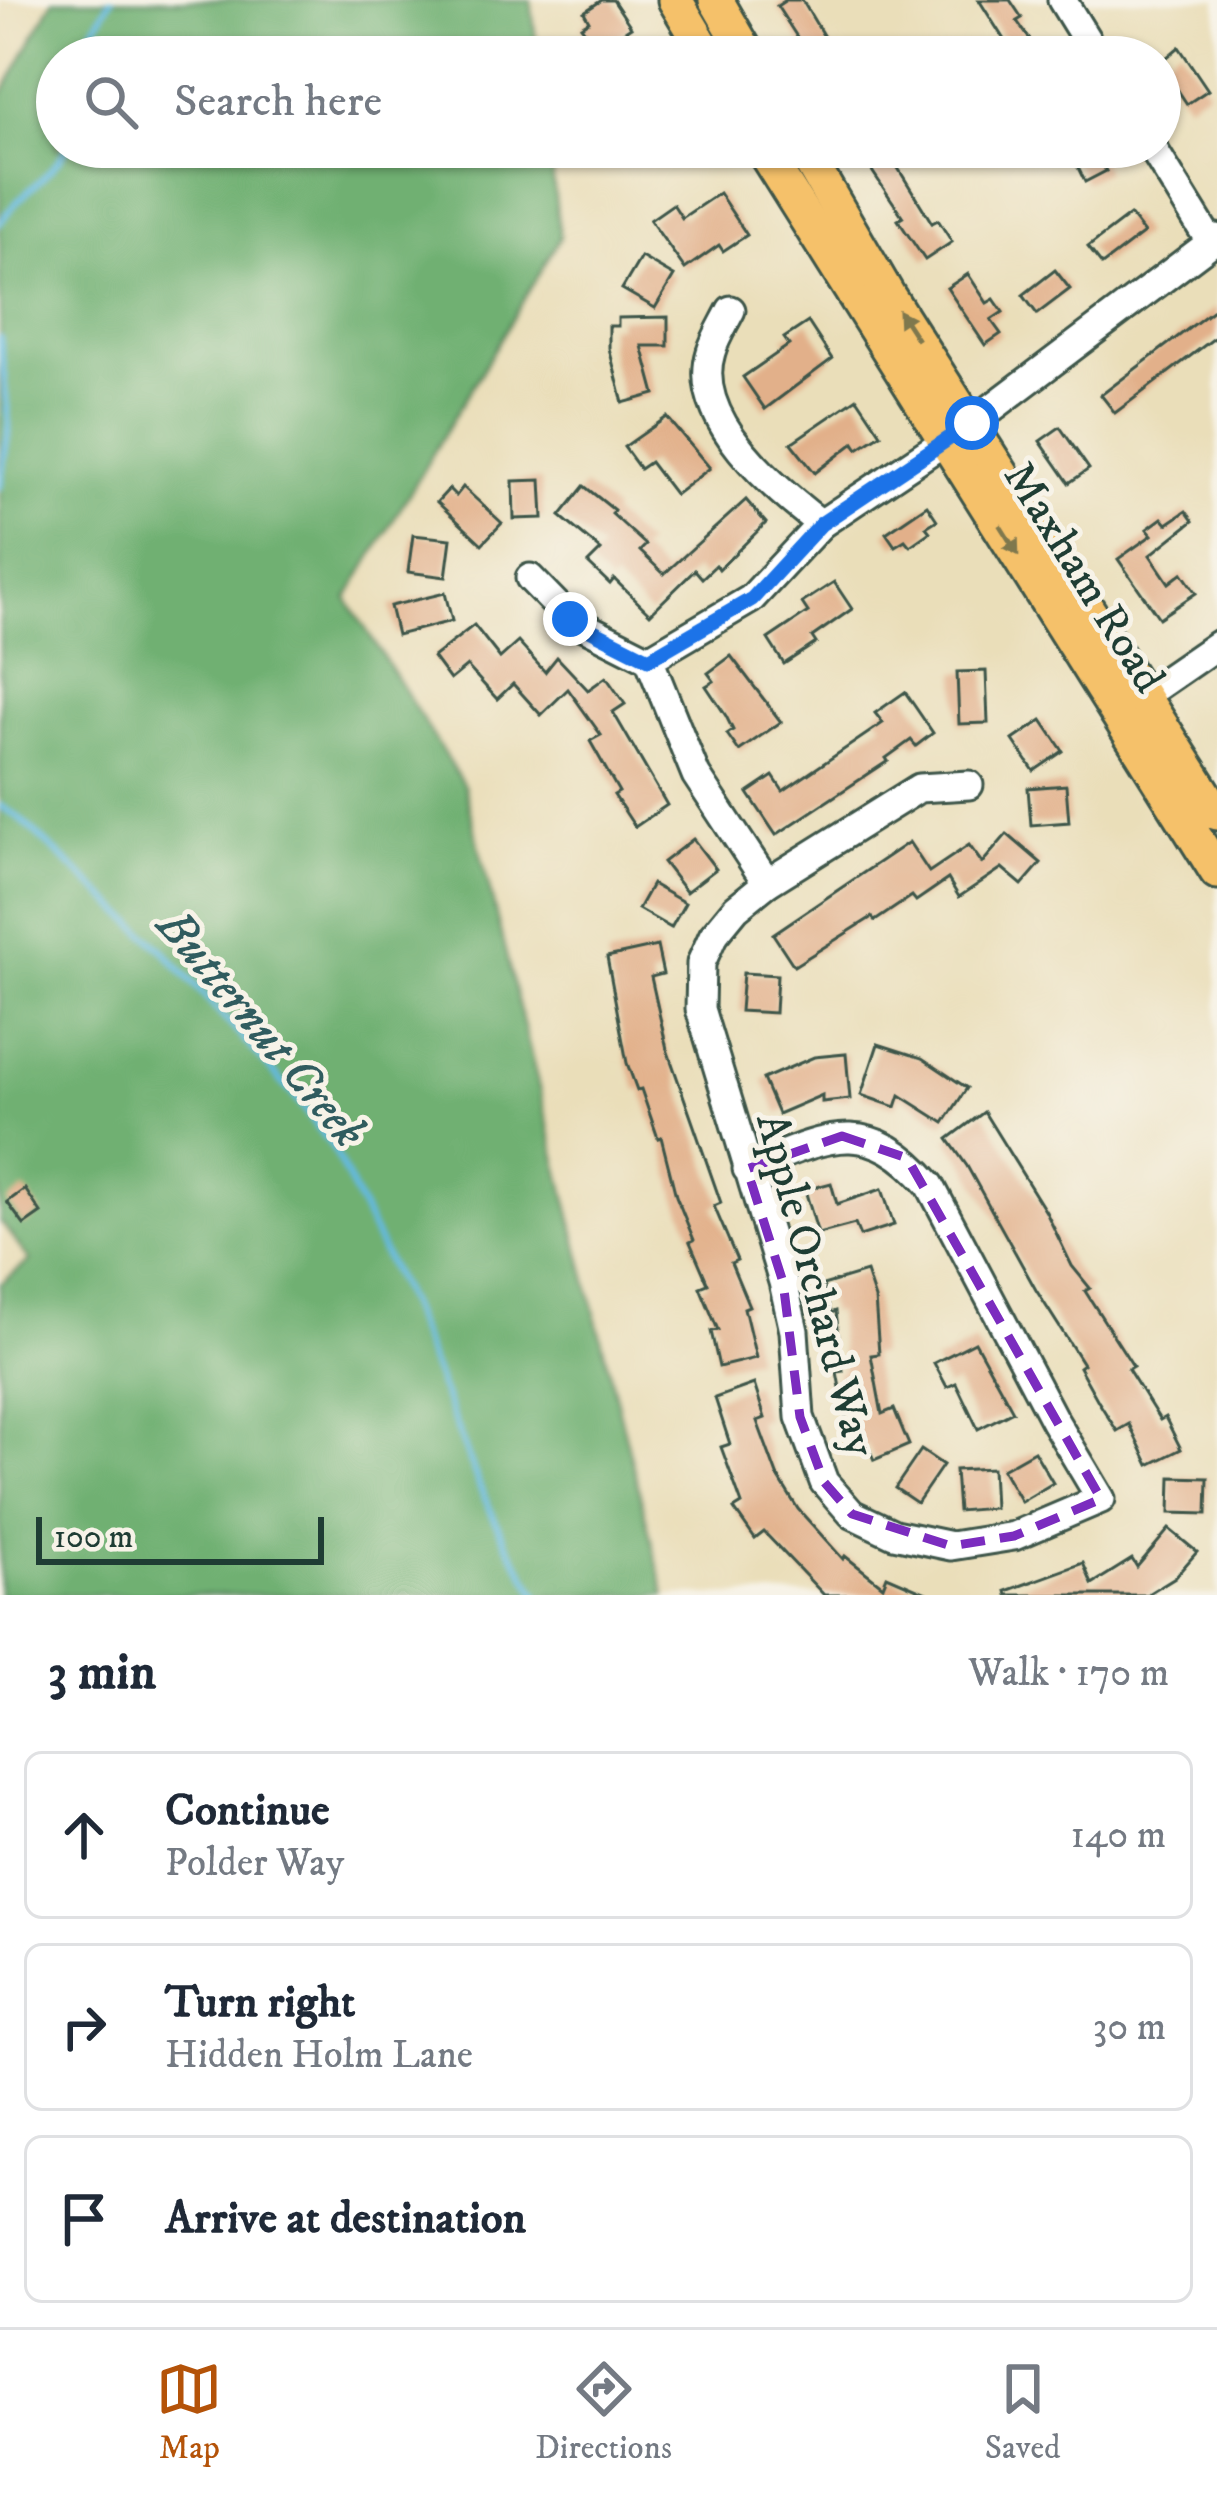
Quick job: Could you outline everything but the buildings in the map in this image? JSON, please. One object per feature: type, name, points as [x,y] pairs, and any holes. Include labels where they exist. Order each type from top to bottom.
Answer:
[{"type":"main road","points":[[675,0],[696,36]]},
{"type":"main road","points":[[716,0],[737,36]]},
{"type":"main road","name":"Maxham Road","points":[[776,168],[1143,696],[1217,813]]},
{"type":"main road","name":"Maxham Road","points":[[814,168],[890,297],[960,432],[1217,872]]},
{"type":"street","points":[[1063,0],[1084,36]]},
{"type":"street","points":[[649,659],[752,599],[821,524],[960,432],[1214,241],[1166,168]]},
{"type":"street","points":[[730,310],[709,356],[710,392],[718,416],[758,470],[821,524]]},
{"type":"street","points":[[530,578],[570,619],[649,659],[696,775],[767,883]]},
{"type":"street","points":[[1143,696],[1217,645]]},
{"type":"street","name":"Apple Orchard Way","points":[[747,1169],[842,1136],[881,1142],[907,1158],[930,1185],[1101,1499],[1014,1536],[951,1546],[894,1534],[852,1514],[824,1482],[800,1417],[794,1331],[700,1009],[701,963],[712,935],[736,908],[767,883],[919,788],[970,785]]},
{"type":"highlighted area","points":[[842,1136],[907,1158],[1101,1499],[1014,1536],[951,1546],[852,1514],[824,1482],[800,1417],[783,1282],[747,1169]]},
{"type":"green space","points":[[53,0],[531,0],[535,36],[36,36],[36,168],[552,168],[560,238],[347,599],[464,786],[665,1595],[0,1595],[0,1284],[30,1261],[0,1221],[0,99]]},
{"type":"waterway","name":"Butternut Creek","points":[[91,36],[111,0]]},
{"type":"waterway","name":"Butternut Creek","points":[[0,223],[52,168]]},
{"type":"waterway","name":"Butternut Creek","points":[[0,338],[9,426],[0,487]]},
{"type":"waterway","name":"Butternut Creek","points":[[0,806],[17,816],[165,952],[299,1101],[333,1148],[407,1302],[481,1490],[538,1595]]},
{"type":"route","points":[[570,619],[649,659],[752,599],[821,524],[972,423]]}]
